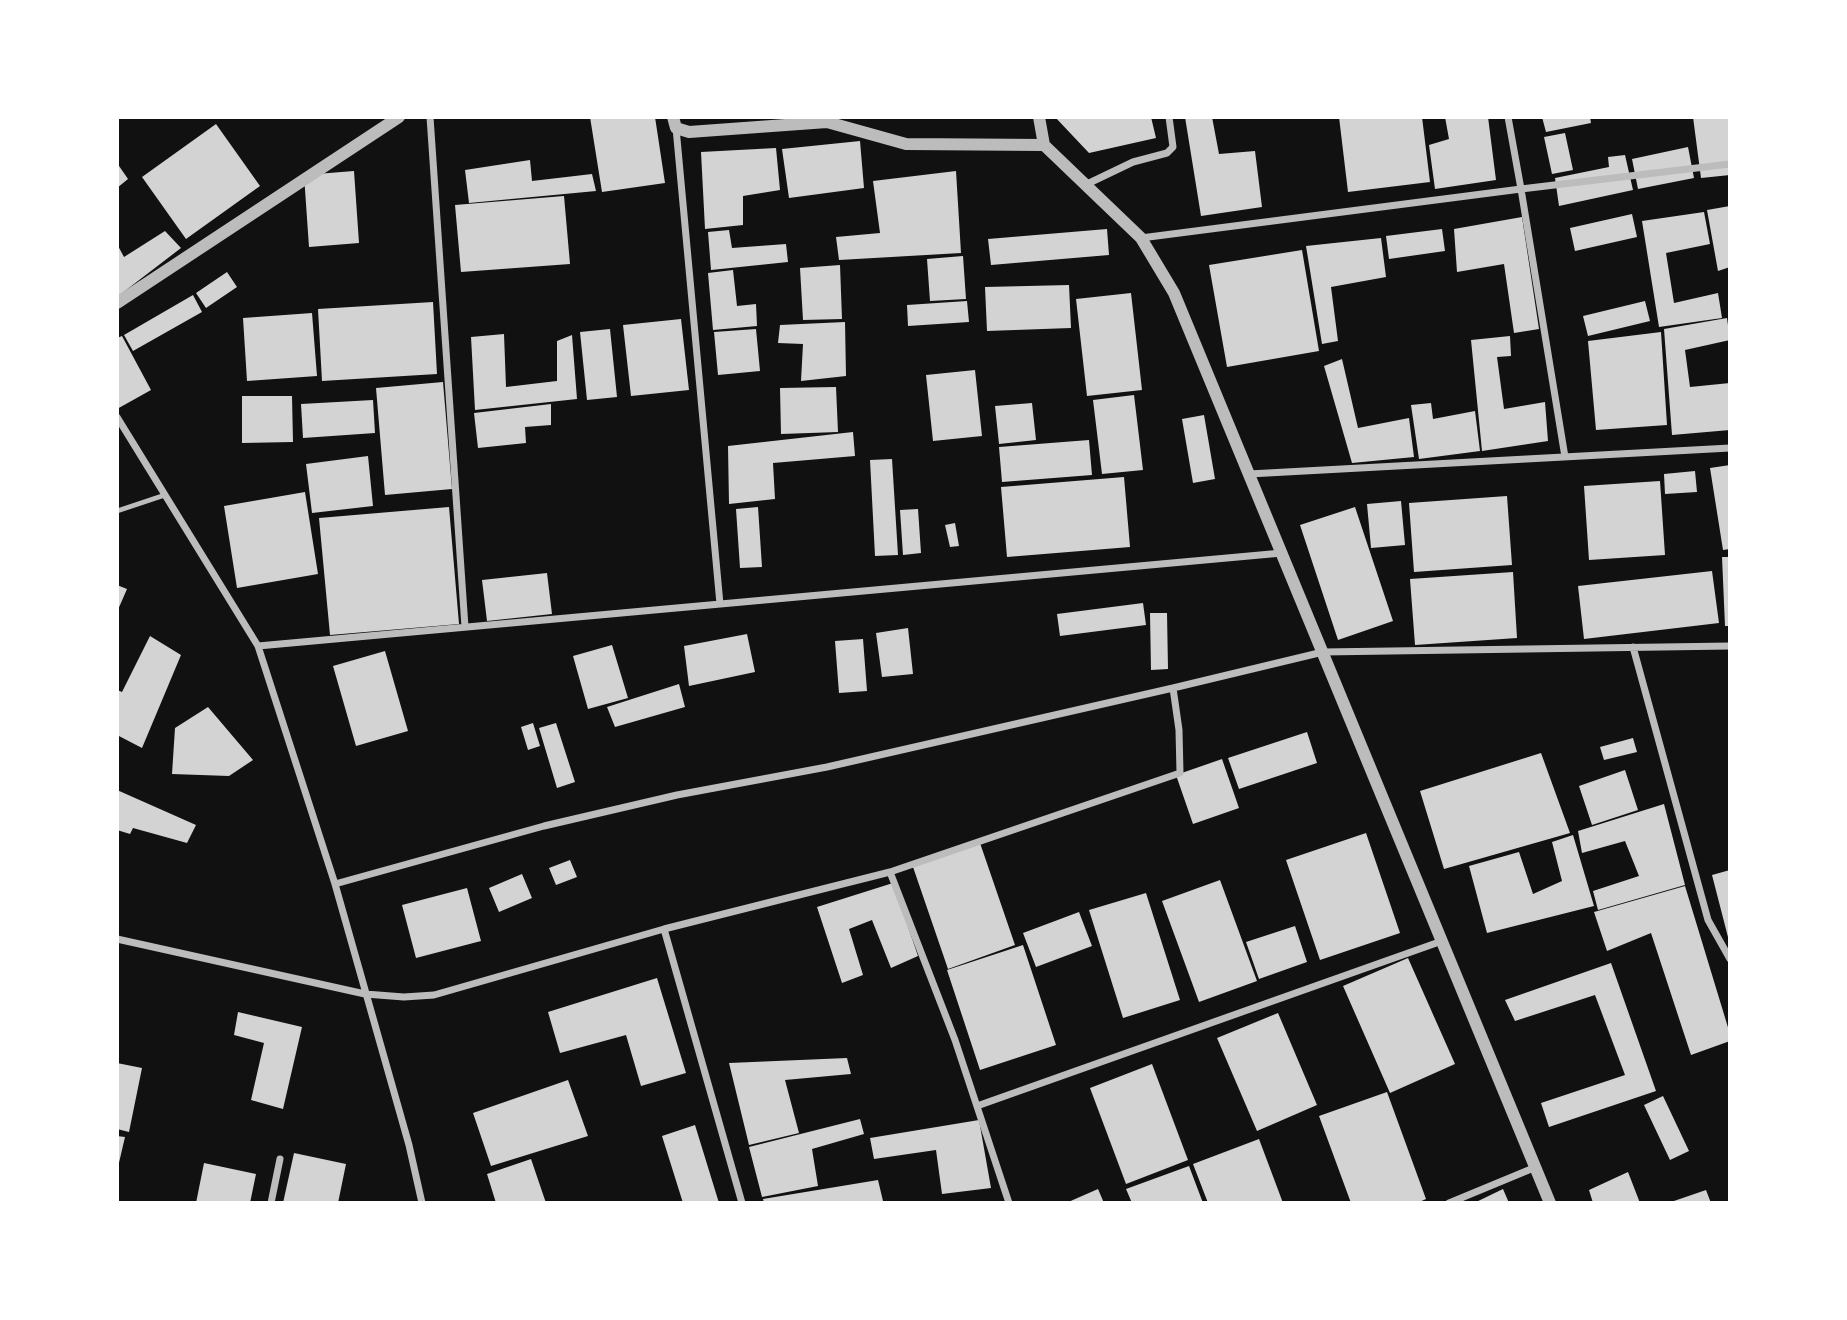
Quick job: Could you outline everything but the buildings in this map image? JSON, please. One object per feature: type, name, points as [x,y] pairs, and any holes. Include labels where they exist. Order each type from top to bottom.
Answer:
[{"type":"street","points":[[117,303],[399,117]]},
{"type":"street","points":[[430,117],[465,627]]},
{"type":"street","points":[[1039,117],[1044,145],[1141,239],[1174,293],[1550,1203]]},
{"type":"street","points":[[1085,185],[1133,162],[1167,153],[1172,147],[1169,117]]},
{"type":"street","points":[[1508,117],[1565,457]]},
{"type":"street","points":[[720,604],[674,123],[698,131],[827,122],[906,144],[1044,145]]},
{"type":"street","points":[[1141,239],[1730,164]]},
{"type":"street","points":[[117,417],[258,646],[335,884],[409,1145],[422,1203]]},
{"type":"street","points":[[1249,474],[1730,448]]},
{"type":"street","points":[[258,646],[1282,553]]},
{"type":"street","points":[[335,884],[544,826],[664,798],[827,767],[1322,652],[1730,646]]},
{"type":"street","points":[[1633,647],[1708,920],[1730,959]]},
{"type":"street","points":[[117,939],[365,994],[404,997],[434,995],[664,929],[890,872],[1180,773],[1179,730],[1173,688]]},
{"type":"street","points":[[890,872],[955,1041],[1009,1203]]},
{"type":"street","points":[[664,929],[742,1203]]},
{"type":"street","points":[[977,1106],[1442,941]]},
{"type":"street","points":[[271,1203],[280,1159]]},
{"type":"street","points":[[1450,1203],[1536,1167]]},
{"type":"lane","points":[[117,511],[165,495]]}]
